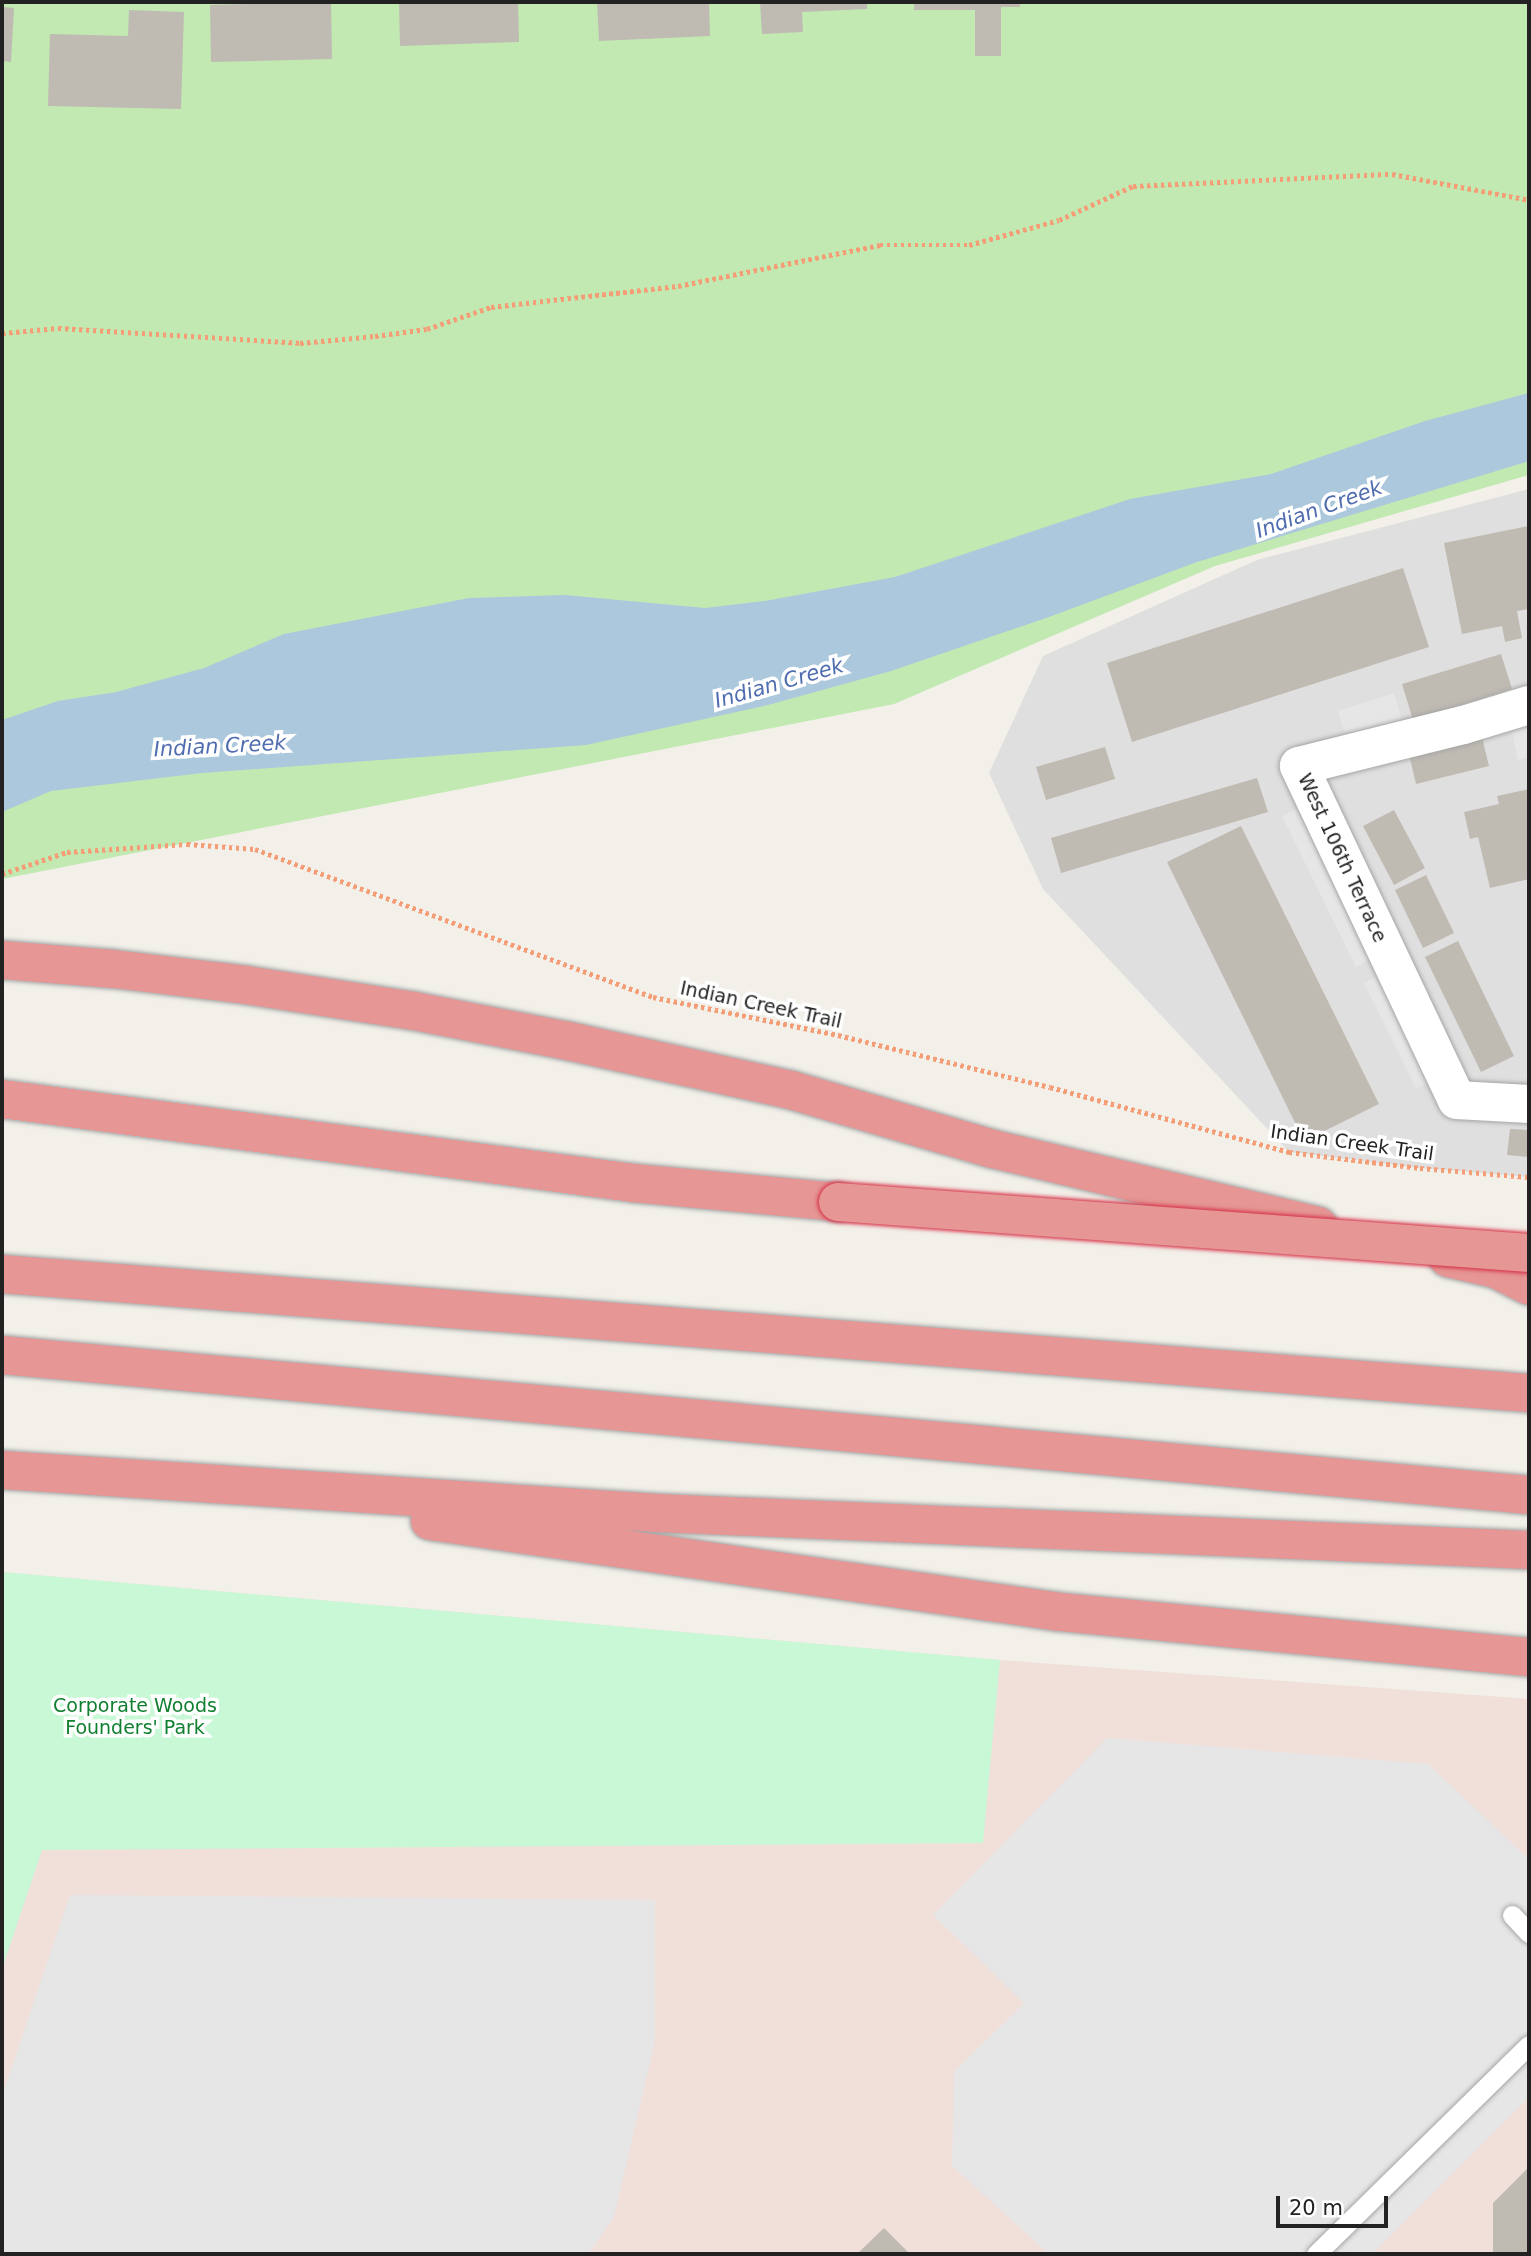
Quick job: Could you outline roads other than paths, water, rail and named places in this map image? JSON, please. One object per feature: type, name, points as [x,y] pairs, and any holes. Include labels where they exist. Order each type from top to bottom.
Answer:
[{"type":"highway","points":[[2,960],[114,969],[414,1011],[568,1041],[778,1087],[993,1149],[1496,1269],[1529,1286]]},
{"type":"highway","points":[[2,1099],[633,1183],[838,1202],[1529,1253]]},
{"type":"highway","points":[[2,1274],[1529,1393]]},
{"type":"highway","points":[[2,1354],[1529,1495]]},
{"type":"highway","points":[[2,1470],[658,1513],[1529,1550]]},
{"type":"highway","points":[[144,1480],[1060,1612],[1529,1657]]},
{"type":"street","name":"West 106th Terrace","points":[[1529,705],[1463,725],[1299,766],[1457,1100],[1529,1104]]},
{"type":"lane","points":[[1512,1915],[1529,1933]]},
{"type":"lane","points":[[1316,2254],[1529,2045]]},
{"type":"water","name":"Indian Creek","points":[[1529,393],[1529,461],[1197,562],[1049,617],[891,671],[768,705],[586,745],[202,773],[51,791],[2,812],[2,720],[58,701],[116,692],[204,668],[284,634],[469,598],[565,595],[705,608],[765,601],[895,577],[1130,499],[1271,474],[1425,421]]},
{"type":"park label","name":"Corporate Woods Founders' Park","points":[[135,1717]]}]
